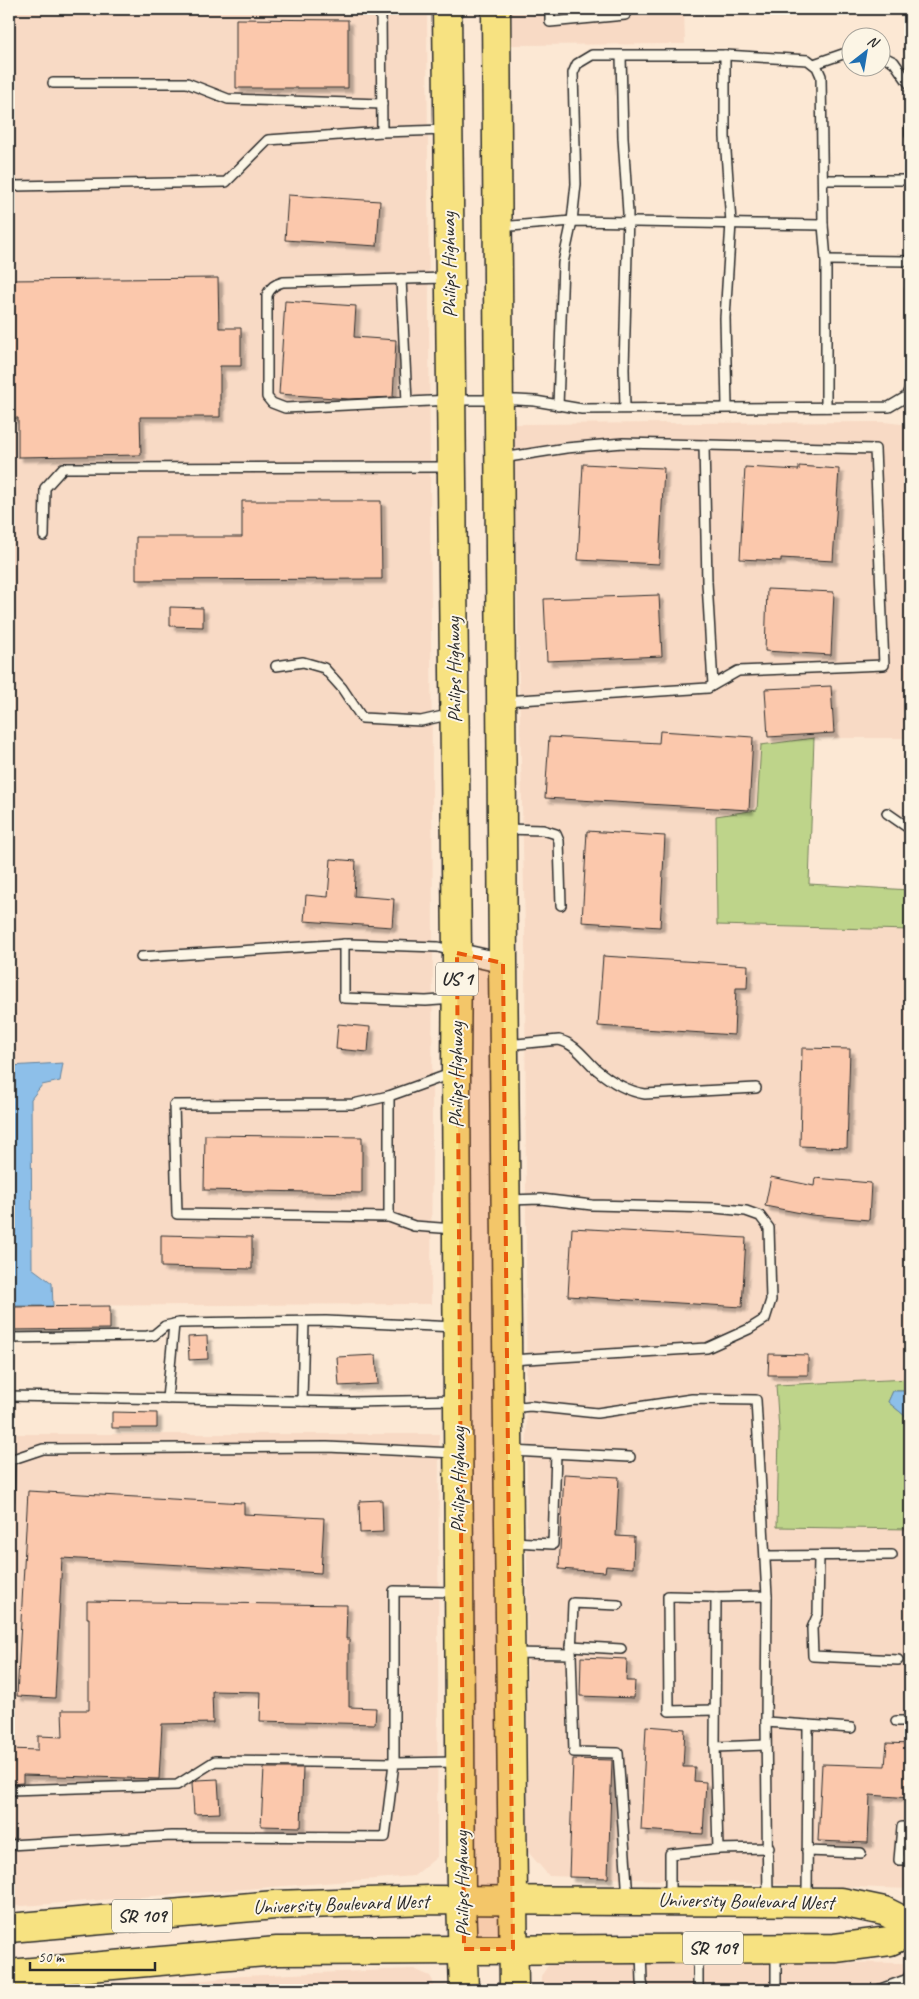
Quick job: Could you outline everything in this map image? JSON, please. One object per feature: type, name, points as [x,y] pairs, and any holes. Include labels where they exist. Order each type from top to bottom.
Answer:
[{"type":"main road","name":"Philips Highway","points":[[447,9],[457,953],[457,1327],[461,1900],[464,1990]]},
{"type":"main road","name":"US 1","points":[[496,9],[505,1200],[514,1990]]},
{"type":"main road","name":"University Boulevard West","points":[[9,1928],[275,1905],[461,1900],[841,1902],[884,1911],[910,1924]]},
{"type":"main road","name":"SR 109","points":[[9,1974],[277,1951],[835,1948],[890,1941],[910,1932]]},
{"type":"street","points":[[457,953],[503,963]]},
{"type":"lane","points":[[381,9],[382,132]]},
{"type":"lane","points":[[550,9],[550,22],[590,14],[625,12]]},
{"type":"lane","points":[[558,406],[563,263],[572,221],[576,184],[573,73],[577,64],[592,55],[725,55],[808,60],[814,64],[822,76],[823,225],[826,260],[826,407]]},
{"type":"lane","points":[[725,55],[725,137],[731,223],[725,318],[727,407]]},
{"type":"lane","points":[[622,56],[627,222],[625,408]]},
{"type":"lane","points":[[814,64],[842,56]]},
{"type":"lane","points":[[892,61],[910,85]]},
{"type":"lane","points":[[53,83],[187,83],[228,99],[382,104]]},
{"type":"lane","points":[[910,121],[910,136]]},
{"type":"lane","points":[[14,186],[226,182],[268,140],[382,132],[448,130]]},
{"type":"lane","points":[[823,180],[910,180]]},
{"type":"lane","points":[[497,227],[572,221],[823,225]]},
{"type":"lane","points":[[826,260],[910,261]]},
{"type":"lane","points":[[450,278],[283,282],[270,288],[267,295],[267,397],[272,403],[285,408],[451,400],[535,400],[558,406],[582,409],[889,407],[906,397],[910,388]]},
{"type":"lane","points":[[401,279],[407,402]]},
{"type":"lane","points":[[910,290],[910,322]]},
{"type":"lane","points":[[499,459],[566,448],[623,443],[875,449],[884,665],[738,672],[708,688],[501,701]]},
{"type":"lane","points":[[704,445],[707,582],[712,685]]},
{"type":"lane","points":[[44,536],[45,488],[63,468],[452,466]]},
{"type":"lane","points":[[276,666],[303,662],[324,668],[342,688],[362,718],[421,721],[454,713]]},
{"type":"lane","points":[[886,813],[910,829]]},
{"type":"lane","points":[[502,829],[543,830],[556,834],[559,841],[561,905]]},
{"type":"lane","points":[[141,956],[344,944],[438,947],[457,953]]},
{"type":"lane","points":[[344,944],[344,998],[426,1001],[457,999]]},
{"type":"lane","points":[[504,1045],[559,1040],[565,1042],[576,1048],[596,1069],[611,1081],[639,1094],[756,1088]]},
{"type":"lane","points":[[456,1072],[390,1096],[353,1104],[174,1105],[177,1214],[389,1217],[414,1226],[432,1229],[457,1229]]},
{"type":"lane","points":[[389,1217],[390,1096]]},
{"type":"lane","points":[[505,1200],[542,1199],[592,1205],[715,1208],[754,1213],[766,1222],[769,1228],[771,1296],[765,1319],[749,1329],[707,1348],[507,1360]]},
{"type":"lane","points":[[9,1338],[146,1336],[154,1334],[165,1326],[174,1324],[304,1321],[457,1327]]},
{"type":"lane","points":[[302,1401],[304,1321]]},
{"type":"lane","points":[[167,1399],[174,1324]]},
{"type":"lane","points":[[9,1396],[302,1401],[458,1400]]},
{"type":"lane","points":[[508,1408],[530,1406],[597,1413],[692,1399],[756,1400],[767,1596],[768,1902]]},
{"type":"lane","points":[[9,1500],[10,1460],[43,1449],[327,1447],[458,1453]]},
{"type":"lane","points":[[508,1451],[630,1457]]},
{"type":"lane","points":[[509,1542],[553,1544],[556,1453]]},
{"type":"lane","points":[[766,1556],[892,1554]]},
{"type":"lane","points":[[819,1556],[818,1614],[812,1628],[813,1656],[898,1660]]},
{"type":"lane","points":[[9,1845],[161,1836],[385,1837],[394,1763],[394,1591],[459,1592]]},
{"type":"lane","points":[[715,1710],[669,1711],[668,1596],[767,1596]]},
{"type":"lane","points":[[716,1596],[715,1747],[718,1849]]},
{"type":"lane","points":[[618,1604],[573,1603],[571,1650],[574,1752],[618,1754],[628,1900]]},
{"type":"lane","points":[[510,1652],[620,1648]]},
{"type":"lane","points":[[896,1721],[910,1721]]},
{"type":"lane","points":[[766,1722],[851,1728]]},
{"type":"lane","points":[[808,1725],[808,1901]]},
{"type":"lane","points":[[715,1747],[766,1745]]},
{"type":"lane","points":[[9,1790],[177,1785],[215,1761],[461,1762]]},
{"type":"lane","points":[[910,1827],[902,1827],[899,1860],[910,1860]]},
{"type":"lane","points":[[670,1900],[670,1854],[718,1849],[769,1848]]},
{"type":"lane","points":[[807,1851],[861,1853]]},
{"type":"lane","points":[[641,1948],[644,1990]]},
{"type":"lane","points":[[698,1948],[698,1990]]},
{"type":"lane","points":[[776,1948],[776,1990]]},
{"type":"lane","points":[[878,1990],[910,1977]]},
{"type":"highlighted area","points":[[457,953],[503,963],[513,1949],[464,1949]]},
{"type":"shaded area","points":[[9,9],[427,9],[433,931],[431,1304],[9,1306]]},
{"type":"shaded area","points":[[509,9],[684,9],[685,44],[509,45]]},
{"type":"shaded area","points":[[884,422],[910,425],[910,738],[814,738],[761,745],[757,810],[716,817],[718,925],[910,930],[910,1379],[776,1385],[779,1431],[777,1527],[910,1529],[910,1889],[549,1876],[528,1852],[525,931],[513,424]]},
{"type":"shaded area","points":[[9,1434],[439,1434],[437,1857],[414,1876],[9,1907]]},
{"type":"shaded area","points":[[550,1963],[910,1963],[910,1990],[541,1990],[541,1976]]},
{"type":"shaded area","points":[[414,1969],[430,1976],[433,1981],[433,1990],[115,1990],[242,1976]]},
{"type":"green space","points":[[814,738],[809,884],[910,890],[910,930],[717,925],[716,816],[757,810],[761,745]]},
{"type":"green space","points":[[910,1379],[910,1391],[893,1391],[888,1402],[910,1420],[910,1529],[777,1527],[779,1431],[776,1385]]},
{"type":"water","points":[[63,1063],[60,1081],[42,1085],[31,1099],[32,1268],[52,1283],[53,1306],[9,1306],[9,1066]]},
{"type":"water","points":[[893,1391],[910,1391],[910,1420],[888,1402]]},
{"type":"building","points":[[236,19],[348,20],[348,88],[236,88]]},
{"type":"building","points":[[288,195],[380,201],[377,246],[285,240]]},
{"type":"building","points":[[218,278],[219,328],[241,328],[241,366],[220,366],[220,417],[140,417],[141,455],[18,457],[18,418],[9,418],[9,280]]},
{"type":"building","points":[[285,301],[356,306],[354,337],[396,340],[393,397],[349,399],[279,394]]},
{"type":"building","points":[[583,464],[664,468],[659,564],[578,560]]},
{"type":"building","points":[[799,466],[839,469],[833,561],[781,558],[781,561],[740,559],[745,467],[799,470]]},
{"type":"building","points":[[242,501],[381,501],[382,579],[136,580],[136,537],[242,537]]},
{"type":"building","points":[[767,589],[834,592],[831,655],[765,651]]},
{"type":"building","points":[[659,595],[662,656],[547,661],[544,599]]},
{"type":"building","points":[[170,607],[203,608],[203,627],[170,626]]},
{"type":"building","points":[[831,686],[834,733],[768,737],[765,689]]},
{"type":"building","points":[[660,731],[753,737],[749,810],[545,798],[549,737],[659,743]]},
{"type":"building","points":[[587,831],[665,836],[660,927],[582,922]]},
{"type":"building","points":[[331,859],[356,861],[354,896],[394,899],[392,927],[304,921],[306,895],[328,897]]},
{"type":"building","points":[[603,956],[748,965],[747,988],[736,988],[734,1035],[598,1026]]},
{"type":"building","points":[[338,1024],[370,1027],[368,1052],[336,1049]]},
{"type":"building","points":[[802,1048],[850,1049],[847,1148],[800,1146]]},
{"type":"building","points":[[205,1135],[362,1137],[362,1193],[204,1190]]},
{"type":"building","points":[[771,1177],[814,1186],[815,1178],[871,1183],[869,1220],[811,1215],[765,1206]]},
{"type":"building","points":[[572,1228],[746,1238],[742,1307],[568,1296]]},
{"type":"building","points":[[161,1235],[252,1237],[252,1269],[161,1267]]},
{"type":"building","points":[[110,1306],[110,1329],[9,1330],[9,1307]]},
{"type":"building","points":[[207,1336],[208,1359],[189,1360],[188,1337]]},
{"type":"building","points":[[769,1354],[808,1355],[808,1375],[768,1375]]},
{"type":"building","points":[[376,1355],[378,1384],[339,1386],[337,1357]]},
{"type":"building","points":[[112,1412],[157,1413],[157,1428],[112,1428]]},
{"type":"building","points":[[564,1474],[619,1477],[616,1536],[634,1537],[633,1568],[606,1566],[605,1572],[559,1569]]},
{"type":"building","points":[[28,1491],[244,1503],[244,1514],[324,1518],[321,1573],[62,1558],[55,1698],[17,1696]]},
{"type":"building","points":[[382,1500],[383,1532],[360,1533],[359,1501]]},
{"type":"building","points":[[87,1601],[347,1605],[346,1639],[349,1639],[349,1707],[376,1708],[375,1724],[260,1721],[261,1692],[212,1691],[213,1723],[162,1724],[159,1779],[23,1775],[23,1783],[9,1784],[9,1749],[38,1750],[38,1736],[63,1737],[62,1710],[89,1710],[89,1618],[87,1618]]},
{"type":"building","points":[[581,1657],[627,1659],[626,1681],[635,1681],[634,1698],[580,1696]]},
{"type":"building","points":[[646,1726],[685,1729],[683,1767],[695,1767],[694,1781],[706,1782],[703,1834],[641,1830]]},
{"type":"building","points":[[887,1743],[910,1744],[910,1798],[870,1795],[868,1843],[818,1841],[822,1764],[885,1766]]},
{"type":"building","points":[[573,1759],[612,1760],[608,1878],[569,1877]]},
{"type":"building","points":[[264,1768],[303,1768],[301,1827],[261,1826]]},
{"type":"building","points":[[218,1779],[220,1813],[194,1814],[192,1783],[197,1780]]}]
